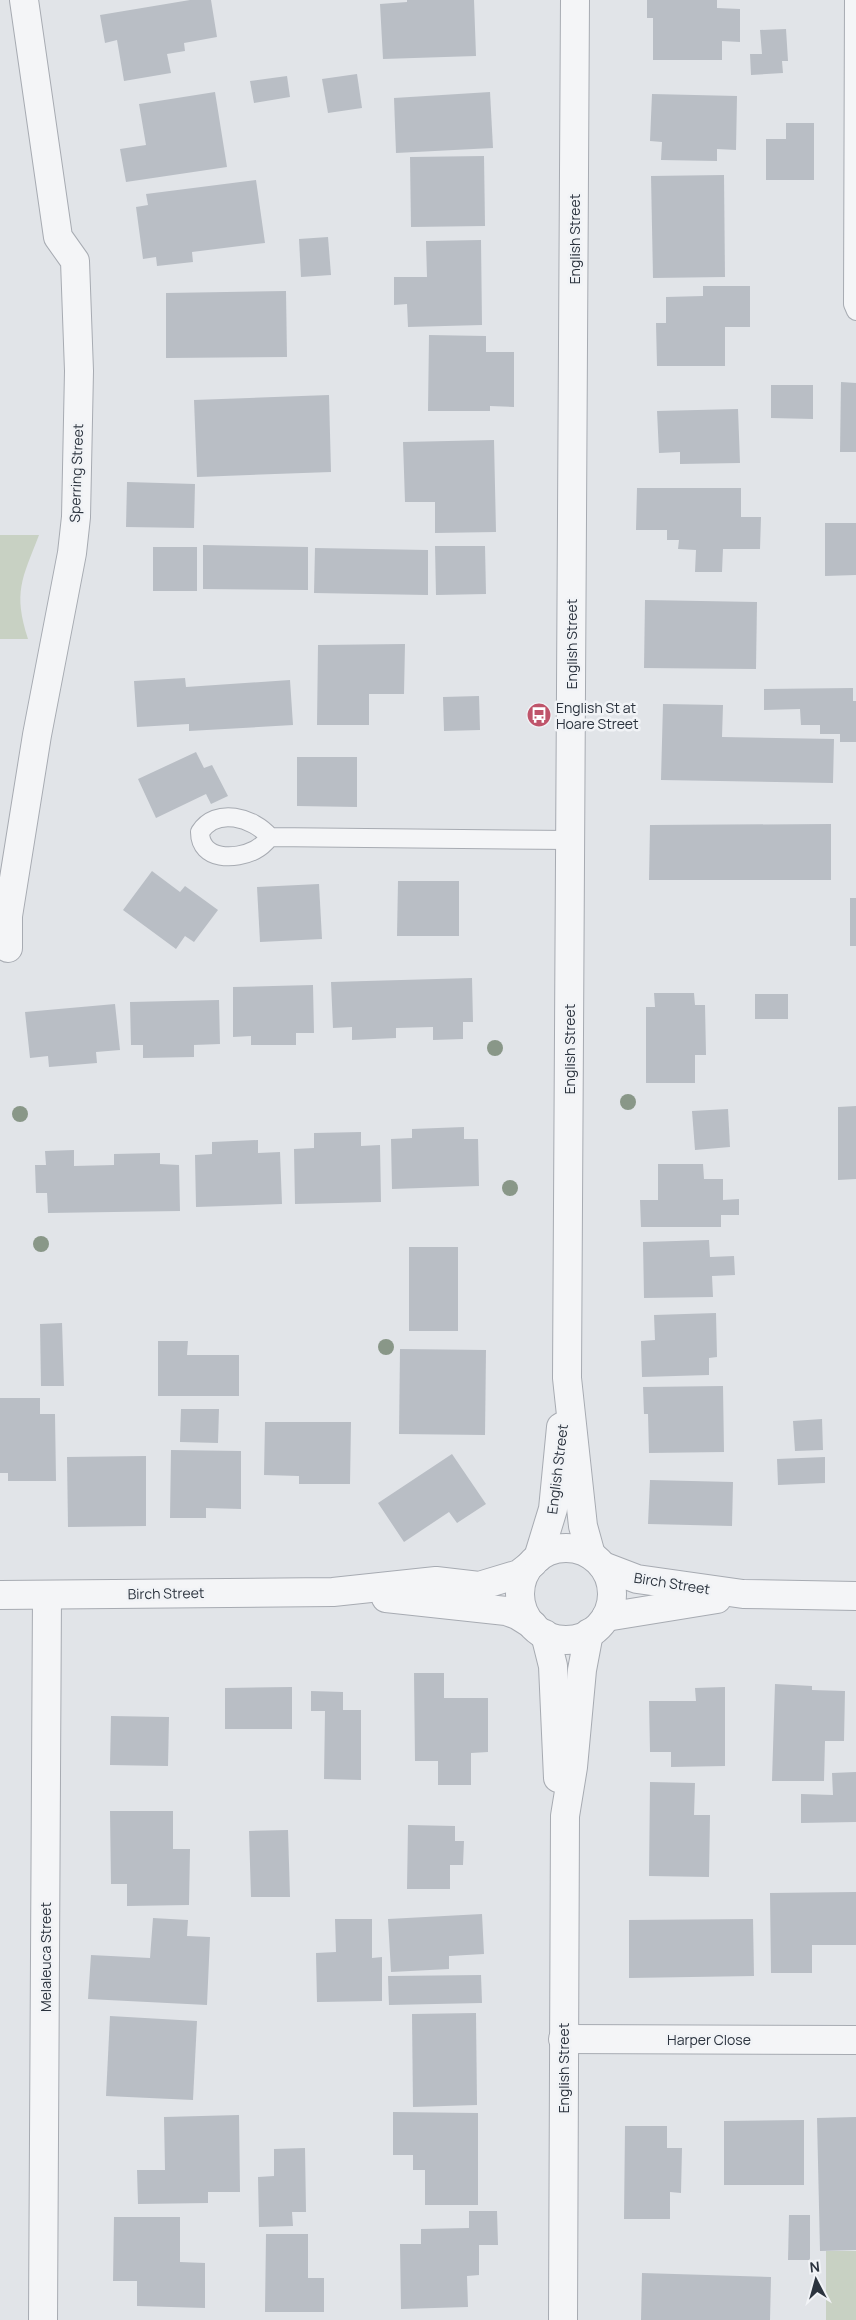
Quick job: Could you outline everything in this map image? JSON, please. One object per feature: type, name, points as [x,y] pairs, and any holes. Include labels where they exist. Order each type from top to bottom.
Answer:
[{"type":"street","name":"Sperring Street","points":[[8,948],[8,916],[37,735],[72,553],[78,430],[75,261],[58,237],[24,0]]},
{"type":"street","name":"English Street","points":[[536,1560],[553,1510],[567,1378],[575,0]]},
{"type":"street","name":"English Street","points":[[567,1378],[580,1508],[583,1526],[597,1561]]},
{"type":"street","points":[[568,1548],[597,1561],[612,1587],[611,1603],[597,1625],[567,1639],[539,1630],[524,1612],[520,1590],[524,1575],[536,1560],[552,1550],[568,1548]]},
{"type":"street","name":"Birch Street","points":[[0,1594],[333,1592],[436,1581],[479,1586],[519,1574],[536,1560]]},
{"type":"street","name":"Birch Street","points":[[597,1561],[637,1579],[744,1594],[856,1596]]},
{"type":"street","name":"Birch Street","points":[[333,1592],[506,1611],[518,1615],[539,1630]]},
{"type":"street","name":"Birch Street","points":[[597,1625],[744,1594]]},
{"type":"street","name":"Melaleuca Street","points":[[43,2320],[47,1595]]},
{"type":"street","name":"English Street","points":[[563,2320],[562,2039],[565,1816],[573,1767],[582,1670],[597,1625]]},
{"type":"street","name":"English Street","points":[[539,1630],[553,1666],[557,1767],[565,1816]]},
{"type":"street","name":"Harper Close","points":[[562,2039],[856,2040]]},
{"type":"lane","points":[[854,0],[853,304],[856,311]]},
{"type":"lane","points":[[270,837],[570,840]]},
{"type":"green space","points":[[0,535],[39,535],[24,575],[20,597],[23,623],[28,639],[0,639]]},
{"type":"green space","points":[[826,2251],[856,2251],[856,2320],[826,2320]]},
{"type":"building","points":[[190,0],[211,0],[217,37],[184,43],[185,51],[167,54],[171,73],[124,81],[117,40],[105,43],[100,15]]},
{"type":"building","points":[[407,0],[474,0],[476,56],[383,59],[380,4],[407,2]]},
{"type":"building","points":[[647,0],[717,0],[717,8],[740,9],[740,42],[722,41],[722,60],[653,60],[653,18],[647,18]]},
{"type":"building","points":[[786,29],[788,61],[782,61],[783,73],[751,75],[750,54],[762,54],[760,30]]},
{"type":"building","points":[[357,74],[362,108],[328,113],[322,79]]},
{"type":"building","points":[[287,76],[290,97],[254,103],[250,81]]},
{"type":"building","points":[[215,92],[227,167],[126,182],[120,149],[146,145],[139,104]]},
{"type":"building","points":[[490,92],[493,148],[396,153],[394,98]]},
{"type":"building","points":[[652,94],[737,96],[736,150],[717,149],[717,161],[661,160],[662,142],[650,141]]},
{"type":"building","points":[[786,123],[814,123],[814,180],[766,180],[766,139],[786,139]]},
{"type":"building","points":[[484,156],[485,226],[411,227],[410,157]]},
{"type":"building","points":[[724,175],[725,277],[653,278],[651,176]]},
{"type":"building","points":[[256,180],[265,243],[192,252],[193,262],[157,266],[156,257],[143,259],[136,207],[148,205],[146,194]]},
{"type":"building","points":[[328,237],[331,275],[301,277],[299,239]]},
{"type":"building","points":[[481,240],[482,325],[408,327],[407,304],[394,305],[394,277],[427,277],[426,241]]},
{"type":"building","points":[[703,286],[750,286],[750,327],[725,327],[725,366],[657,366],[656,323],[666,323],[666,297],[703,296]]},
{"type":"building","points":[[286,291],[287,357],[166,358],[166,293]]},
{"type":"building","points":[[429,335],[486,336],[486,352],[514,352],[514,407],[490,406],[490,411],[428,411]]},
{"type":"building","points":[[841,382],[856,383],[856,452],[840,452]]},
{"type":"building","points":[[771,385],[813,385],[813,419],[771,418]]},
{"type":"building","points":[[329,395],[331,472],[197,477],[194,400]]},
{"type":"building","points":[[738,409],[740,463],[680,464],[680,452],[659,453],[657,411]]},
{"type":"building","points":[[494,440],[496,532],[435,533],[435,502],[405,502],[403,442]]},
{"type":"building","points":[[127,482],[195,484],[194,528],[126,527]]},
{"type":"building","points":[[637,488],[741,488],[741,517],[761,517],[760,549],[723,549],[722,572],[695,572],[696,550],[678,549],[679,540],[667,540],[667,530],[636,530]]},
{"type":"building","points":[[825,523],[856,523],[856,575],[825,576]]},
{"type":"building","points":[[203,545],[308,547],[308,590],[203,589]]},
{"type":"building","points":[[435,546],[485,546],[486,594],[436,595]]},
{"type":"building","points":[[153,547],[197,547],[197,591],[153,591]]},
{"type":"building","points":[[315,548],[428,550],[428,595],[314,593]]},
{"type":"building","points":[[645,600],[757,602],[756,669],[644,668]]},
{"type":"building","points":[[405,644],[404,694],[369,694],[369,725],[317,725],[318,645]]},
{"type":"building","points":[[185,678],[186,687],[290,680],[293,725],[189,731],[189,724],[137,727],[134,681]]},
{"type":"building","points":[[853,688],[853,701],[856,701],[856,742],[840,742],[840,734],[820,734],[820,725],[801,725],[800,709],[764,710],[764,689]]},
{"type":"building","points":[[479,696],[480,730],[444,731],[443,697]]},
{"type":"building","points":[[663,704],[723,705],[722,737],[834,739],[833,783],[661,780]]},
{"type":"building","points":[[196,752],[204,768],[212,765],[228,796],[211,804],[206,794],[156,818],[138,779]]},
{"type":"building","points":[[297,757],[357,757],[357,807],[297,806]]},
{"type":"building","points":[[831,824],[831,880],[649,880],[650,825]]},
{"type":"building","points":[[152,871],[180,892],[185,886],[218,910],[194,942],[185,936],[176,949],[123,910]]},
{"type":"building","points":[[398,881],[459,881],[459,936],[397,936]]},
{"type":"building","points":[[319,884],[322,939],[260,942],[257,887]]},
{"type":"building","points":[[850,898],[856,898],[856,946],[850,946]]},
{"type":"building","points":[[472,978],[473,1022],[463,1022],[463,1039],[433,1040],[433,1027],[396,1028],[396,1038],[352,1040],[352,1027],[333,1028],[331,982]]},
{"type":"building","points":[[313,985],[314,1033],[296,1033],[296,1045],[251,1045],[251,1036],[233,1037],[233,987]]},
{"type":"building","points":[[654,993],[694,993],[695,1005],[705,1005],[706,1055],[695,1055],[695,1083],[646,1083],[646,1007],[655,1007]]},
{"type":"building","points":[[755,994],[788,994],[788,1019],[755,1019]]},
{"type":"building","points":[[219,1000],[220,1044],[194,1045],[194,1057],[143,1058],[143,1045],[131,1045],[130,1002]]},
{"type":"building","points":[[115,1004],[120,1050],[96,1052],[97,1063],[49,1067],[48,1056],[30,1058],[25,1012]]},
{"type":"building","points":[[856,1106],[856,1179],[838,1180],[838,1107]]},
{"type":"building","points":[[728,1109],[730,1147],[695,1150],[692,1111]]},
{"type":"building","points":[[464,1127],[464,1139],[478,1139],[479,1186],[392,1189],[391,1139],[412,1138],[412,1129]]},
{"type":"building","points":[[361,1132],[361,1146],[380,1145],[381,1202],[295,1204],[294,1149],[314,1148],[314,1133]]},
{"type":"building","points":[[258,1140],[258,1153],[280,1152],[282,1204],[196,1207],[195,1155],[212,1154],[212,1142]]},
{"type":"building","points":[[74,1150],[74,1166],[114,1165],[114,1154],[160,1153],[160,1164],[179,1165],[180,1211],[48,1213],[47,1193],[36,1193],[35,1165],[46,1165],[45,1151]]},
{"type":"building","points":[[658,1164],[703,1164],[704,1179],[723,1179],[723,1200],[739,1199],[739,1215],[721,1215],[721,1227],[641,1227],[640,1200],[658,1200]]},
{"type":"building","points":[[709,1240],[710,1257],[734,1256],[735,1275],[712,1276],[713,1297],[644,1298],[643,1242]]},
{"type":"building","points":[[409,1247],[458,1247],[458,1331],[409,1331]]},
{"type":"building","points":[[716,1313],[717,1357],[709,1358],[709,1375],[642,1377],[641,1341],[655,1340],[654,1315]]},
{"type":"building","points":[[62,1323],[64,1386],[41,1386],[40,1324]]},
{"type":"building","points":[[158,1341],[188,1341],[187,1355],[239,1355],[239,1396],[158,1396]]},
{"type":"building","points":[[400,1349],[486,1350],[485,1435],[399,1434]]},
{"type":"building","points":[[723,1386],[724,1452],[649,1453],[648,1414],[644,1414],[643,1387]]},
{"type":"building","points":[[0,1398],[40,1398],[40,1414],[55,1414],[56,1481],[8,1481],[8,1473],[0,1473]]},
{"type":"building","points":[[181,1409],[219,1409],[218,1443],[180,1442]]},
{"type":"building","points":[[822,1419],[823,1450],[795,1451],[793,1421]]},
{"type":"building","points":[[265,1422],[351,1422],[350,1484],[299,1484],[299,1476],[264,1475]]},
{"type":"building","points":[[171,1450],[241,1451],[241,1509],[206,1508],[206,1518],[170,1518]]},
{"type":"building","points":[[452,1454],[486,1504],[457,1523],[449,1512],[404,1542],[378,1503]]},
{"type":"building","points":[[146,1456],[146,1526],[68,1527],[67,1457]]},
{"type":"building","points":[[825,1457],[825,1483],[778,1485],[777,1459]]},
{"type":"building","points":[[650,1480],[733,1482],[732,1526],[648,1524]]},
{"type":"building","points":[[414,1673],[444,1673],[444,1698],[488,1698],[488,1752],[471,1753],[471,1785],[438,1785],[438,1761],[415,1761]]},
{"type":"building","points":[[775,1684],[812,1686],[812,1690],[845,1691],[844,1741],[825,1741],[824,1781],[772,1781]]},
{"type":"building","points":[[292,1687],[292,1729],[225,1729],[225,1688]]},
{"type":"building","points":[[725,1687],[725,1766],[671,1767],[671,1752],[650,1752],[649,1701],[696,1701],[695,1688]]},
{"type":"building","points":[[311,1691],[343,1692],[343,1710],[361,1710],[361,1780],[324,1779],[325,1711],[311,1711]]},
{"type":"building","points":[[111,1716],[169,1717],[168,1766],[110,1765]]},
{"type":"building","points":[[856,1772],[856,1822],[801,1823],[801,1794],[833,1795],[832,1773]]},
{"type":"building","points":[[650,1782],[695,1783],[694,1815],[710,1815],[709,1877],[649,1876]]},
{"type":"building","points":[[110,1811],[173,1811],[173,1849],[190,1849],[189,1905],[127,1906],[127,1884],[111,1884]]},
{"type":"building","points":[[408,1825],[455,1826],[455,1841],[464,1841],[463,1865],[450,1865],[450,1889],[407,1889]]},
{"type":"building","points":[[288,1830],[290,1897],[251,1897],[249,1831]]},
{"type":"building","points":[[856,1892],[856,1945],[812,1945],[812,1973],[771,1973],[770,1893]]},
{"type":"building","points":[[482,1914],[484,1954],[449,1956],[449,1969],[391,1972],[388,1919]]},
{"type":"building","points":[[153,1918],[188,1920],[187,1936],[210,1937],[207,2005],[88,1999],[91,1955],[150,1958]]},
{"type":"building","points":[[335,1919],[372,1919],[372,1958],[382,1957],[382,2001],[317,2002],[316,1953],[336,1952]]},
{"type":"building","points":[[753,1919],[754,1976],[629,1978],[629,1920]]},
{"type":"building","points":[[481,1975],[482,2003],[389,2005],[388,1976]]},
{"type":"building","points":[[476,2013],[477,2105],[413,2107],[412,2014]]},
{"type":"building","points":[[110,2016],[197,2021],[193,2100],[106,2096]]},
{"type":"building","points":[[393,2112],[478,2113],[478,2205],[425,2205],[425,2170],[413,2170],[413,2155],[393,2155]]},
{"type":"building","points":[[239,2115],[240,2192],[208,2192],[208,2203],[138,2204],[137,2170],[165,2170],[164,2117]]},
{"type":"building","points":[[856,2117],[856,2250],[820,2251],[817,2118]]},
{"type":"building","points":[[804,2120],[804,2185],[724,2185],[724,2121]]},
{"type":"building","points":[[625,2126],[667,2126],[667,2148],[682,2148],[681,2193],[670,2192],[670,2219],[624,2219]]},
{"type":"building","points":[[305,2148],[306,2212],[292,2212],[293,2226],[259,2227],[258,2177],[274,2176],[274,2149]]},
{"type":"building","points":[[469,2211],[497,2211],[498,2245],[479,2245],[479,2275],[467,2276],[468,2307],[401,2309],[400,2244],[421,2244],[421,2229],[469,2228]]},
{"type":"building","points":[[789,2215],[810,2215],[810,2260],[788,2260]]},
{"type":"building","points":[[114,2217],[180,2217],[180,2262],[205,2263],[205,2308],[137,2306],[137,2281],[113,2281]]},
{"type":"building","points":[[266,2234],[308,2234],[308,2278],[324,2278],[324,2312],[265,2312]]},
{"type":"building","points":[[642,2273],[771,2277],[770,2320],[641,2320]]},
{"type":"place","name":"English St at Hoare Street","points":[[539,715]]}]
